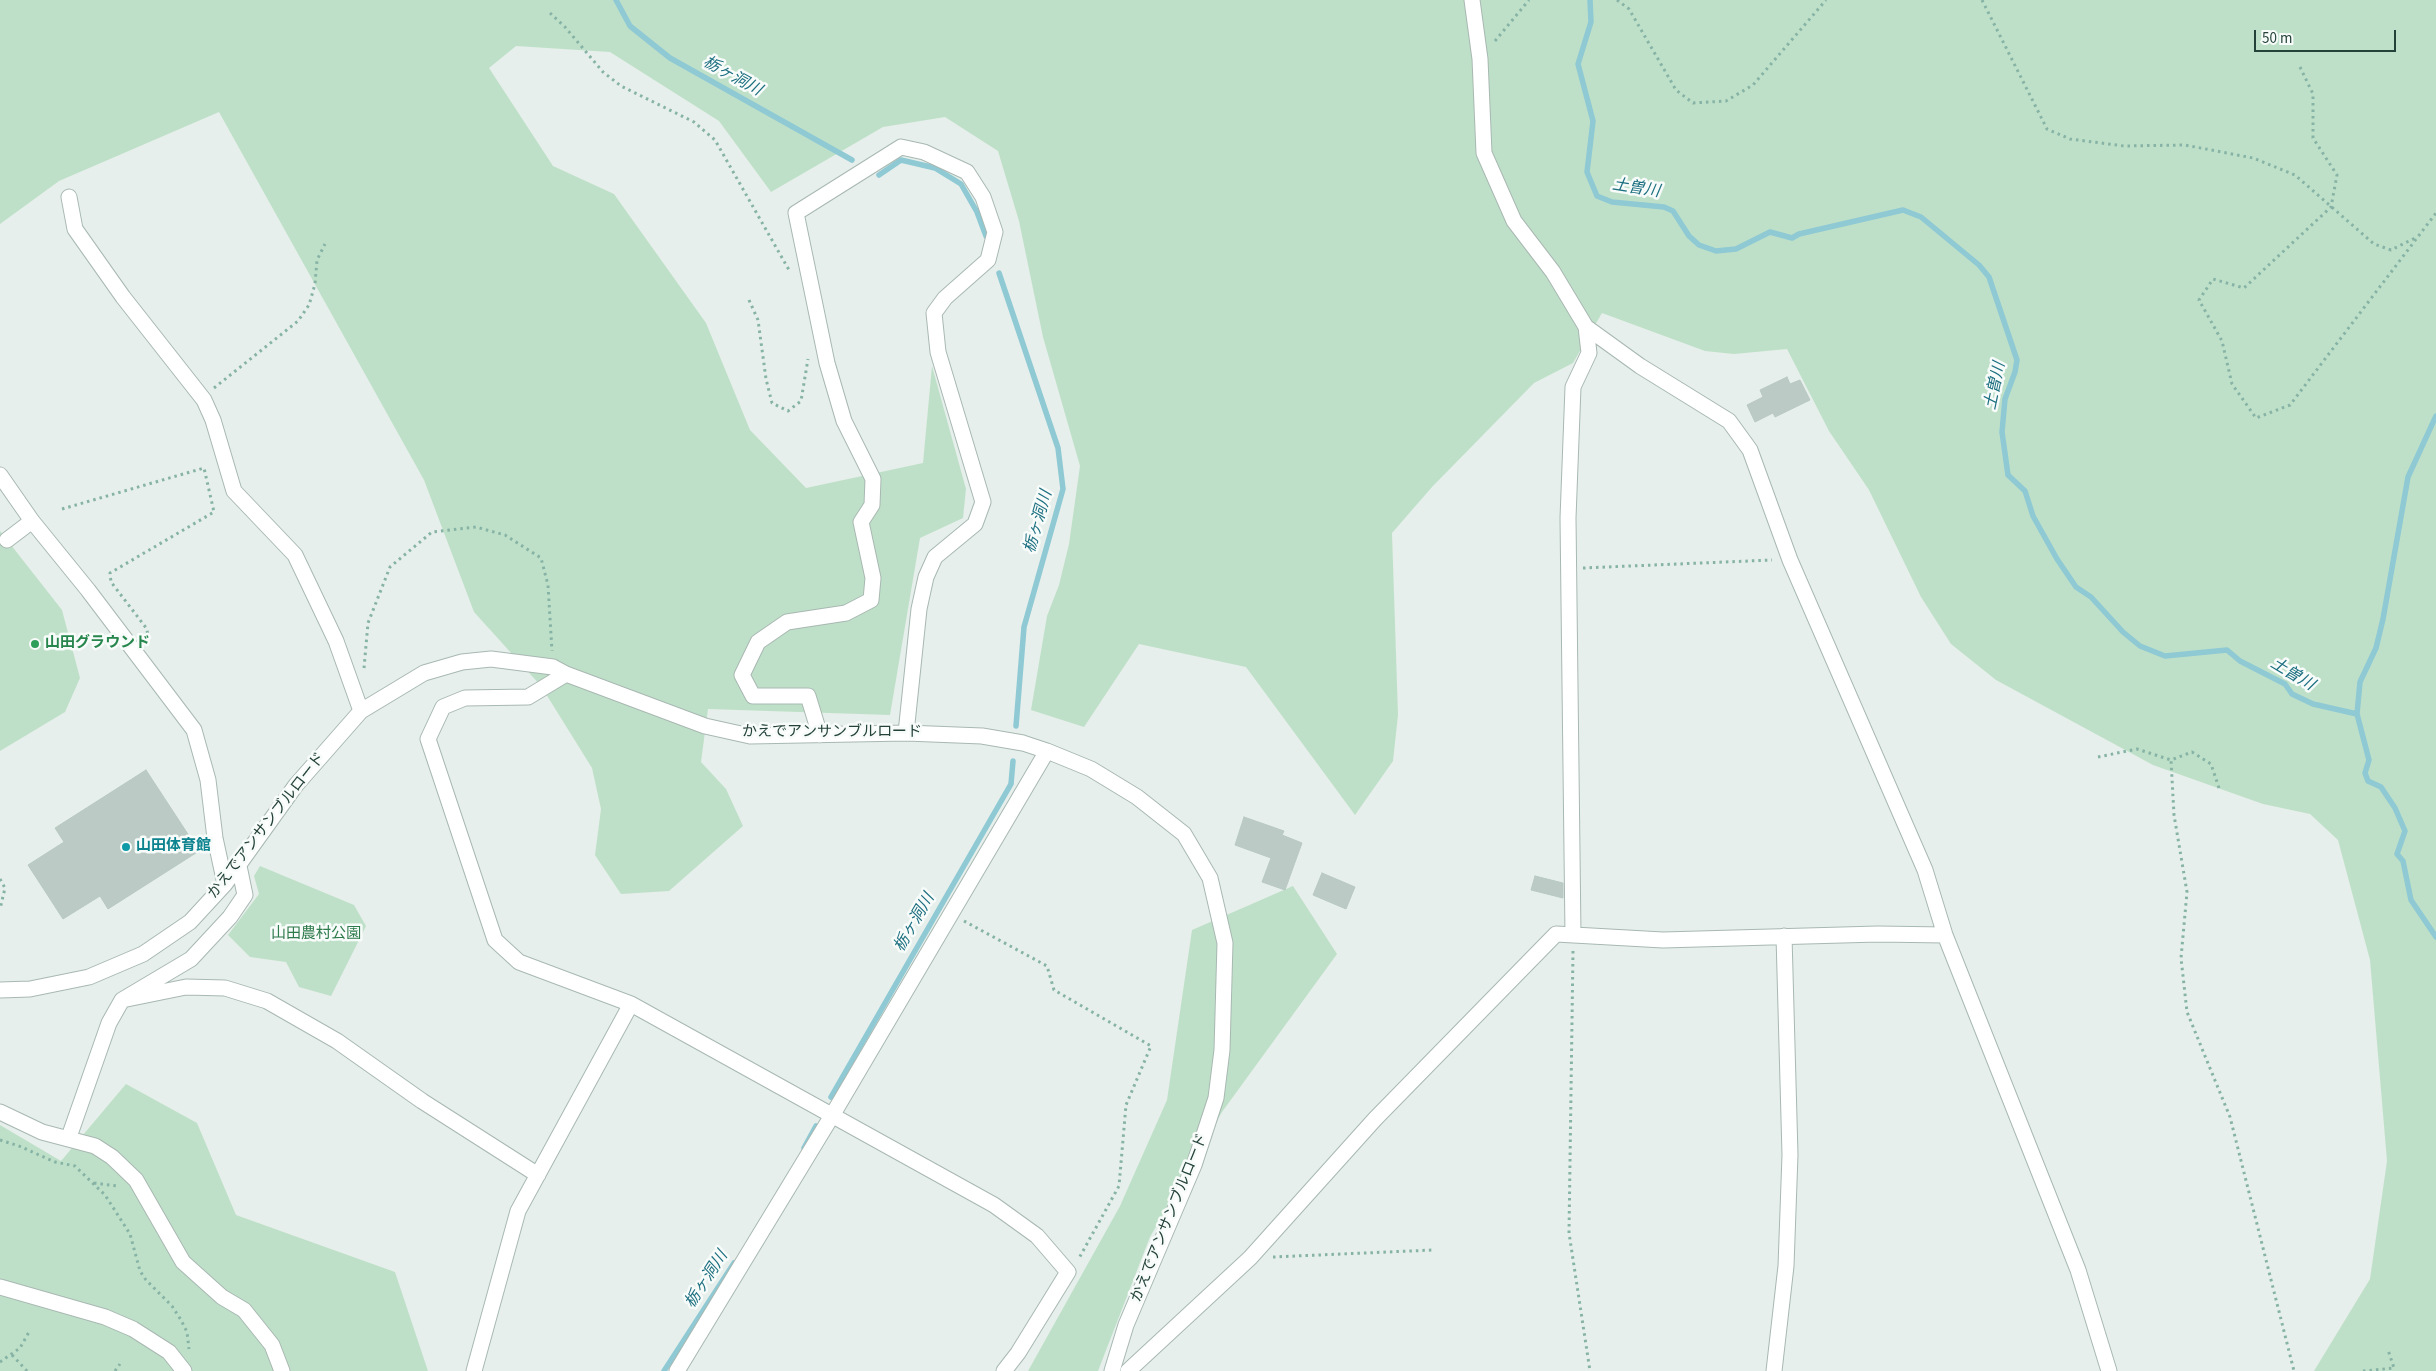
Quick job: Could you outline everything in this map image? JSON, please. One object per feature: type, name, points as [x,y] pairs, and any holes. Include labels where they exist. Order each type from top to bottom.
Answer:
[{"type":"street","points":[[1472,0],[1480,59],[1484,153],[1514,221],[1553,272],[1586,327],[1640,366],[1729,421],[1750,450],[1790,560],[1926,870],[1945,935],[2078,1270],[2110,1371]]},
{"type":"street","points":[[820,735],[808,696],[753,696],[742,675],[758,642],[787,622],[846,613],[871,600],[873,578],[861,522],[872,505],[873,480],[844,421],[827,363],[796,213],[901,147],[924,152],[967,172],[983,197],[995,232],[988,260],[945,298],[934,313],[938,352],[983,502],[975,524],[935,556],[926,577],[919,609],[906,733]]},
{"type":"street","points":[[69,197],[75,229],[122,298],[204,400],[234,491],[295,556],[336,640],[360,711]]},
{"type":"street","points":[[1573,935],[1568,518],[1573,387],[1589,353],[1586,327]]},
{"type":"street","points":[[0,475],[32,521],[194,730],[208,780],[215,838],[225,884]]},
{"type":"street","points":[[7,540],[32,521]]},
{"type":"street","name":"かえでアンサンブルロード","points":[[0,990],[30,989],[89,977],[143,954],[190,922],[225,884],[296,785],[360,711],[424,673],[462,662],[491,659],[560,671],[705,726],[750,736],[906,733],[982,736],[1023,743],[1047,751],[1091,769],[1136,797],[1184,834],[1210,878],[1225,943],[1222,1050],[1216,1098],[1194,1165],[1126,1325],[1112,1371]]},
{"type":"street","points":[[560,671],[528,697],[465,698],[442,707],[428,739],[495,940],[520,962],[631,1004],[833,1114],[994,1205],[1037,1236],[1068,1272],[1018,1353],[1004,1371]]},
{"type":"street","points":[[677,1371],[833,1114],[1047,751]]},
{"type":"street","points":[[69,1137],[110,1023],[122,1000],[191,959],[230,916],[245,895],[239,866]]},
{"type":"street","points":[[1128,1371],[1250,1258],[1375,1119],[1556,934],[1663,940],[1784,936],[1945,935]]},
{"type":"street","points":[[1774,1371],[1786,1266],[1790,1155],[1784,936]]},
{"type":"street","points":[[122,1000],[186,987],[225,988],[267,1001],[337,1041],[422,1101],[538,1176]]},
{"type":"street","points":[[474,1371],[518,1211],[631,1004]]},
{"type":"street","points":[[0,1112],[42,1132],[69,1137],[95,1146],[112,1157],[136,1180],[183,1262],[222,1297],[244,1310],[272,1346],[282,1371]]},
{"type":"street","points":[[0,1287],[105,1317],[133,1330],[169,1352],[183,1370]]},
{"type":"path","points":[[1480,59],[1529,0]]},
{"type":"path","points":[[1618,0],[1629,9],[1676,90],[1693,103],[1726,101],[1754,84],[1826,0]]},
{"type":"path","points":[[1982,0],[2047,129],[2070,139],[2124,146],[2185,145],[2253,158],[2295,175],[2374,244],[2391,250],[2416,237]]},
{"type":"path","points":[[550,13],[565,26],[602,72],[620,86],[694,122],[715,140],[787,266],[790,275]]},
{"type":"path","points":[[2300,67],[2313,94],[2313,138],[2337,175],[2331,207],[2244,288],[2213,280],[2199,300],[2222,340],[2232,384],[2256,418],[2290,405],[2436,213]]},
{"type":"path","points":[[204,400],[221,381],[298,321],[309,305],[315,284],[317,260],[325,244]]},
{"type":"path","points":[[749,300],[758,320],[766,379],[772,403],[788,411],[801,401],[808,357]]},
{"type":"path","points":[[62,509],[204,468],[214,512],[110,573],[112,582],[147,629],[150,672]]},
{"type":"path","points":[[364,672],[368,623],[390,567],[432,532],[476,527],[505,535],[541,558],[548,585],[560,671]]},
{"type":"path","points":[[1570,568],[1790,560]]},
{"type":"path","points":[[2098,757],[2138,749],[2171,760],[2192,752],[2211,764],[2219,788]]},
{"type":"path","points":[[2171,760],[2174,815],[2187,892],[2181,958],[2187,1012],[2230,1117],[2294,1371]]},
{"type":"path","points":[[0,879],[5,888],[0,909]]},
{"type":"path","points":[[951,914],[1047,966],[1054,990],[1151,1046],[1126,1105],[1119,1186],[1083,1252],[1068,1272]]},
{"type":"path","points":[[1573,935],[1569,1233],[1590,1371]]},
{"type":"path","points":[[0,1140],[55,1162],[75,1166],[105,1195],[130,1234],[140,1271],[146,1280],[172,1306],[187,1332],[189,1356],[183,1370]]},
{"type":"path","points":[[1250,1258],[1433,1250]]},
{"type":"path","points":[[0,1362],[20,1348],[29,1332]]},
{"type":"path","points":[[2363,1371],[2394,1368],[2388,1350]]},
{"type":"path","points":[[12,1355],[27,1371]]},
{"type":"path","points":[[116,1371],[120,1364]]},
{"type":"green space","points":[[0,0],[2436,0],[2436,1371],[2314,1371],[2370,1279],[2387,1161],[2370,960],[2338,840],[2310,814],[2263,804],[2153,765],[1996,680],[1951,644],[1921,597],[1869,490],[1829,431],[1787,349],[1734,354],[1705,351],[1602,313],[1573,363],[1534,383],[1432,487],[1392,533],[1398,715],[1393,761],[1355,815],[1246,667],[1139,644],[1084,727],[1031,710],[1047,616],[1059,585],[1069,544],[1080,466],[1043,337],[1019,221],[998,151],[945,117],[883,127],[771,192],[719,121],[610,52],[516,46],[489,68],[553,166],[614,194],[706,323],[750,430],[806,488],[923,463],[932,366],[966,489],[963,518],[920,538],[890,715],[708,709],[701,762],[726,789],[743,826],[669,891],[621,894],[595,855],[601,809],[592,768],[541,686],[474,612],[424,480],[219,112],[59,181],[0,224]]},
{"type":"green space","name":"山田グラウンド","points":[[0,531],[62,610],[80,678],[65,712],[0,751]]},
{"type":"green space","name":"山田農村公園","points":[[260,866],[354,905],[366,926],[331,996],[299,987],[286,962],[250,957],[228,935],[259,894],[254,876]]},
{"type":"green space","points":[[1293,886],[1337,954],[1222,1112],[1150,1237],[1098,1371],[1028,1371],[1120,1206],[1167,1100],[1192,930]]},
{"type":"green space","points":[[126,1084],[197,1123],[236,1215],[395,1272],[428,1371],[0,1371],[0,1125],[61,1161]]},
{"type":"building","points":[[1787,377],[1790,384],[1800,380],[1810,400],[1775,417],[1773,413],[1755,422],[1747,405],[1763,397],[1760,390]]},
{"type":"building","name":"山田体育館","points":[[146,770],[199,851],[108,909],[100,896],[63,919],[28,865],[64,842],[55,828]]},
{"type":"building","points":[[1244,817],[1284,831],[1282,835],[1302,843],[1285,890],[1262,882],[1271,858],[1235,845]]},
{"type":"building","points":[[1322,873],[1355,887],[1346,909],[1313,895]]},
{"type":"building","points":[[1535,876],[1563,883],[1563,898],[1531,890]]},
{"type":"waterway","name":"栃ヶ洞川","points":[[616,0],[630,26],[670,58],[852,160]]},
{"type":"waterway","name":"土曽川","points":[[1590,0],[1591,22],[1578,64],[1593,121],[1587,172],[1597,196],[1612,202],[1664,207],[1673,211],[1689,236],[1699,245],[1716,251],[1736,249],[1770,232],[1792,238],[1799,234],[1903,210],[1921,217],[1979,265],[1989,277],[2017,360],[2015,372],[2005,399],[2002,432],[2008,475],[2025,491],[2033,516],[2057,559],[2076,587],[2091,597],[2123,632],[2140,646],[2165,656],[2227,650],[2240,661],[2285,684],[2292,694],[2313,704],[2357,714]]},
{"type":"waterway","name":"栃ヶ洞川","points":[[879,175],[901,160],[935,168],[961,184],[977,212],[986,236]]},
{"type":"waterway","name":"栃ヶ洞川","points":[[999,273],[1058,448],[1063,489],[1024,627],[1016,726]]},
{"type":"waterway","points":[[2436,416],[2408,477],[2383,619],[2376,648],[2360,682],[2357,714],[2369,760],[2365,773],[2368,781],[2381,787],[2395,808],[2405,831],[2397,854],[2403,861],[2411,900],[2436,937]]},
{"type":"waterway","name":"栃ヶ洞川","points":[[831,1097],[1011,784],[1013,761]]},
{"type":"waterway","name":"栃ヶ洞川","points":[[804,1148],[816,1126]]},
{"type":"waterway","name":"栃ヶ洞川","points":[[664,1371],[734,1263]]},
{"type":"place","name":"山田グラウンド","points":[[35,644]]},
{"type":"place","name":"山田体育館","points":[[126,847]]}]
